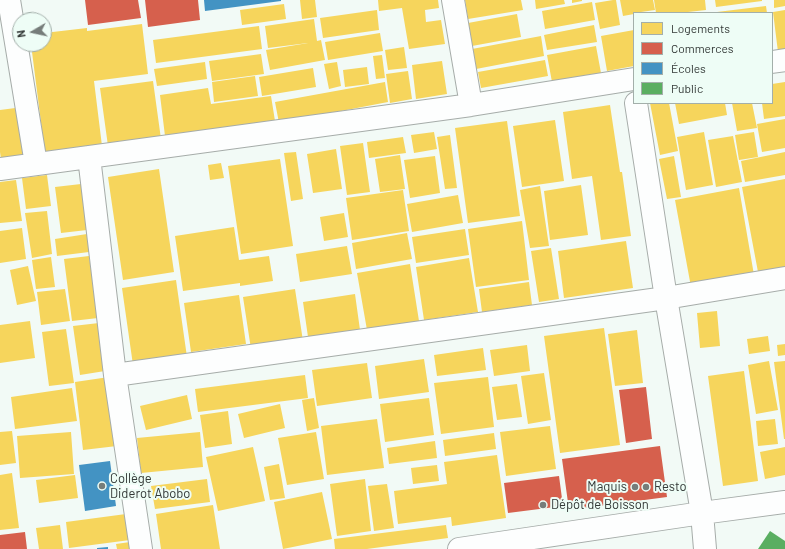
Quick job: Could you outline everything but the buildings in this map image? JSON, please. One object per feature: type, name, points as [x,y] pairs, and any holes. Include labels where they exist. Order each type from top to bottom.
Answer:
[{"type":"street","points":[[9,0],[36,164]]},
{"type":"street","points":[[453,0],[471,105]]},
{"type":"street","points":[[773,62],[785,60]]},
{"type":"street","points":[[0,169],[471,105],[633,81]]},
{"type":"street","points":[[636,104],[666,298],[702,513],[705,549]]},
{"type":"street","points":[[89,157],[115,375],[141,549]]},
{"type":"street","points":[[115,375],[666,298],[785,278]]},
{"type":"street","points":[[459,549],[785,502]]},
{"type":"place","name":"Collège Diderot Abobo","points":[[102,486]]},
{"type":"place","name":"Maquis","points":[[635,487]]},
{"type":"place","name":"Resto","points":[[646,487]]},
{"type":"place","name":"Dépôt de Boisson","points":[[543,505]]}]
